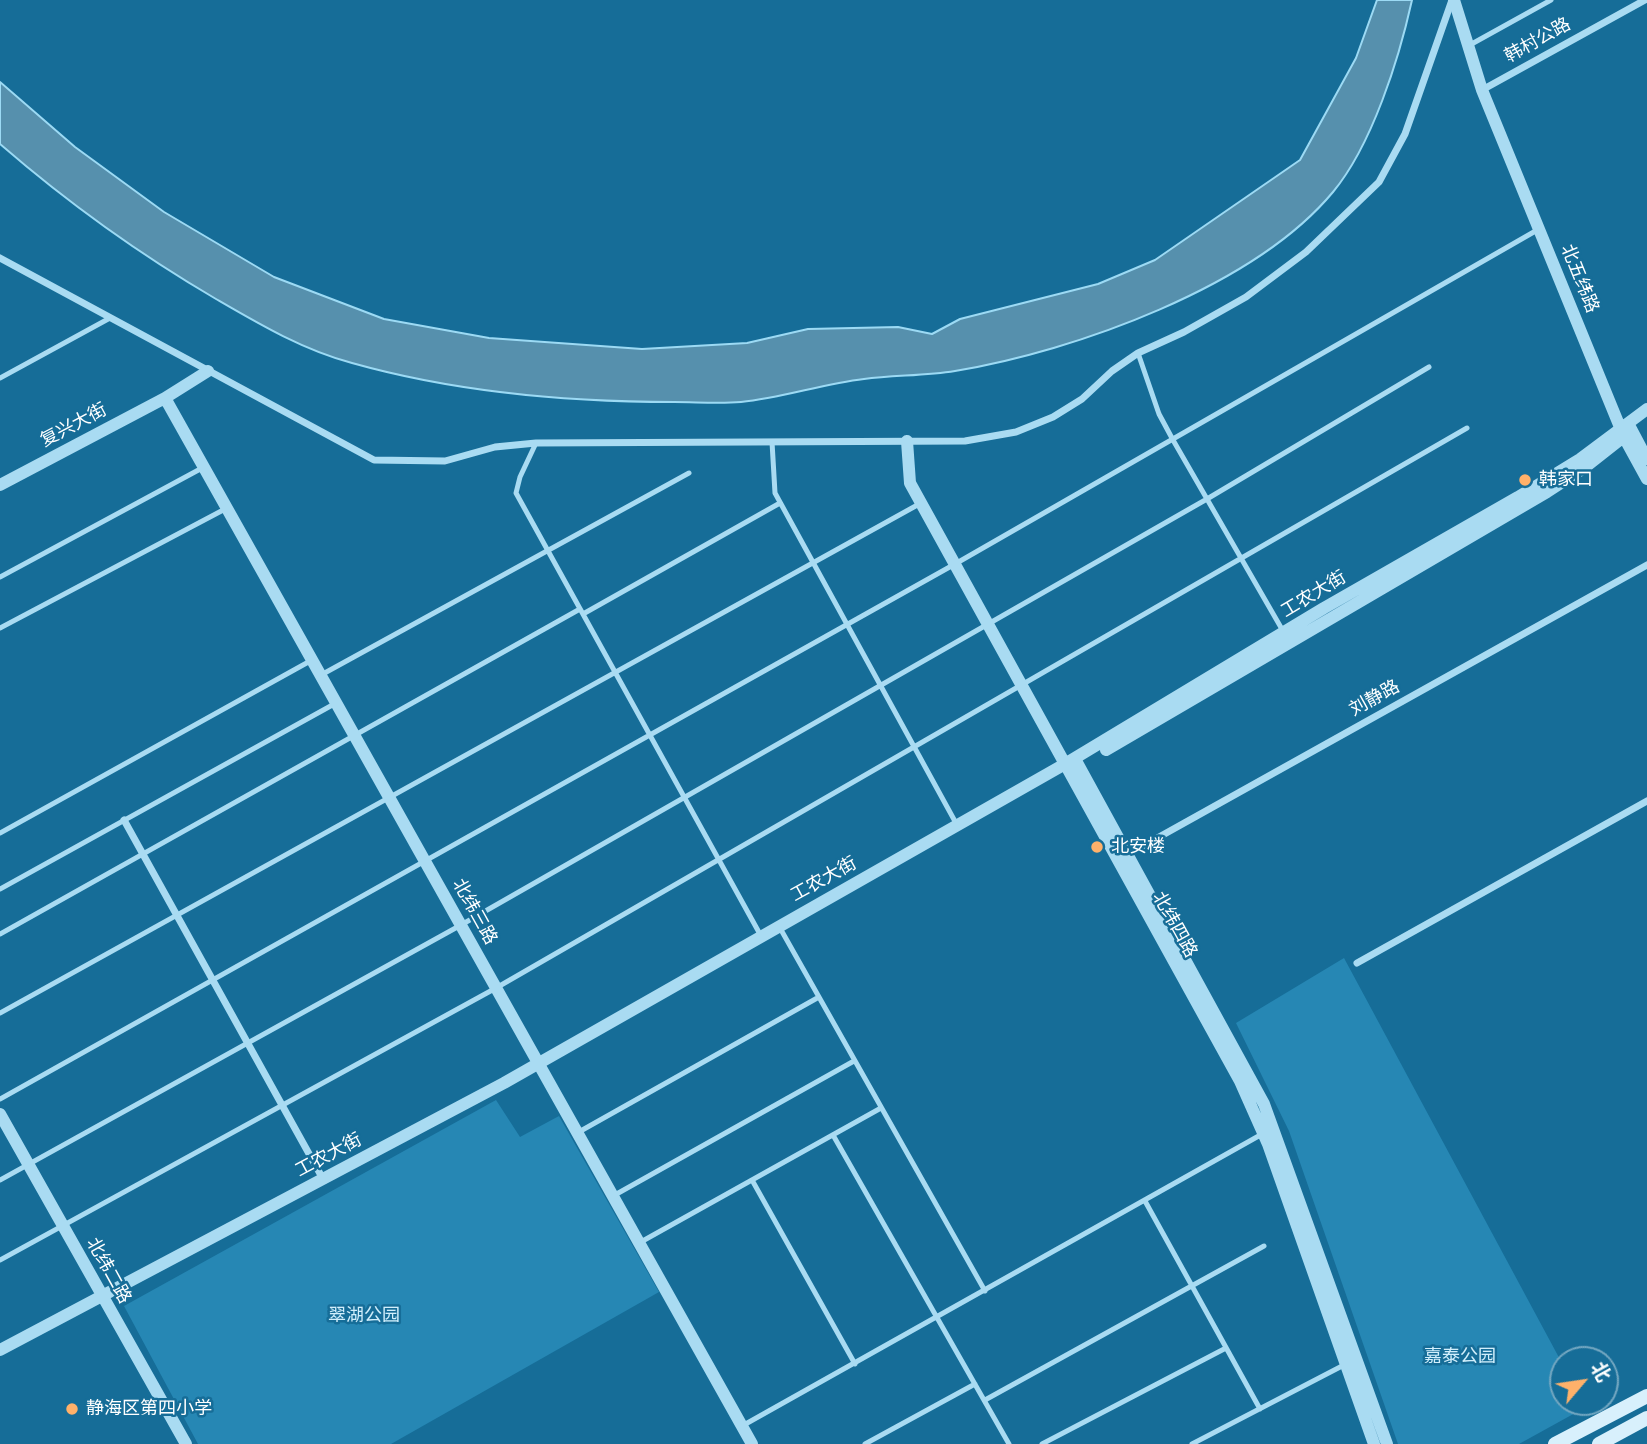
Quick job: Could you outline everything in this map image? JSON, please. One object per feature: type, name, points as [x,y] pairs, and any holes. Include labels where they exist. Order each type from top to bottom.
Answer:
[{"type":"main road","points":[[1555,1444],[1647,1396]]},
{"type":"main road","points":[[1600,1444],[1647,1418]]},
{"type":"street","name":"北五纬路","points":[[1453,0],[1482,90],[1647,480]]},
{"type":"street","points":[[0,258],[374,460],[445,461],[495,447],[536,443],[965,441],[1016,432],[1053,417],[1082,399],[1111,370],[1138,353],[1184,332],[1246,298],[1306,252],[1379,182],[1405,134],[1453,0]]},
{"type":"street","name":"韩村公路","points":[[1482,90],[1645,0]]},
{"type":"street","name":"复兴大街","points":[[0,485],[165,398],[208,371]]},
{"type":"street","name":"北纬三路","points":[[165,398],[752,1444]]},
{"type":"street","name":"工农大街","points":[[0,1350],[539,1063],[957,825],[1072,765],[1546,492],[1584,468],[1647,409]]},
{"type":"street","name":"北五纬路","points":[[1626,429],[1647,459]]},
{"type":"street","name":"工农大街","points":[[1072,765],[1284,633],[1518,497],[1626,429]]},
{"type":"street","name":"北纬四路","points":[[907,441],[910,483],[1023,687],[1072,765],[1248,1073],[1351,1361],[1387,1444]]},
{"type":"street","name":"刘静路","points":[[1123,857],[1647,565]]},
{"type":"street","points":[[1357,962],[1647,801]]},
{"type":"street","points":[[124,820],[323,1179]]},
{"type":"street","name":"北纬二路","points":[[0,1114],[186,1444]]},
{"type":"street","name":"北纬四路","points":[[1351,1361],[1374,1444]]},
{"type":"lane","points":[[1468,46],[1551,0]]},
{"type":"lane","points":[[0,1099],[955,564],[1539,229]]},
{"type":"lane","points":[[0,378],[110,318]]},
{"type":"lane","points":[[1138,353],[1160,414],[1173,440],[1284,633]]},
{"type":"lane","points":[[0,1180],[461,925],[1207,499],[1429,367]]},
{"type":"lane","points":[[0,1260],[496,988],[1023,687],[1466,428]]},
{"type":"lane","points":[[772,442],[775,493],[957,825]]},
{"type":"lane","points":[[536,443],[516,493],[761,936]]},
{"type":"lane","points":[[0,577],[204,467]]},
{"type":"lane","points":[[321,676],[689,473]]},
{"type":"lane","points":[[0,934],[354,735],[780,503]]},
{"type":"lane","points":[[0,1013],[921,503]]},
{"type":"lane","points":[[0,628],[227,508]]},
{"type":"lane","points":[[0,833],[312,660]]},
{"type":"lane","points":[[0,889],[336,702]]},
{"type":"lane","points":[[779,925],[985,1291]]},
{"type":"lane","points":[[578,1133],[819,998]]},
{"type":"lane","points":[[613,1196],[854,1061]]},
{"type":"lane","points":[[639,1243],[881,1108]]},
{"type":"lane","points":[[742,1426],[1268,1131]]},
{"type":"lane","points":[[833,1135],[1009,1444]]},
{"type":"lane","points":[[752,1180],[855,1364]]},
{"type":"lane","points":[[1145,1200],[1260,1409]]},
{"type":"lane","points":[[985,1400],[1264,1246]]},
{"type":"lane","points":[[1042,1444],[1226,1348]]},
{"type":"lane","points":[[1192,1444],[1351,1361]]},
{"type":"lane","points":[[865,1444],[975,1384]]},
{"type":"green space","name":"嘉泰公园","points":[[1344,958],[1553,1346],[1549,1346],[1549,1416],[1570,1416],[1519,1444],[1398,1444],[1289,1131],[1236,1023]]},
{"type":"green space","name":"翠湖公园","points":[[496,1100],[520,1137],[559,1116],[659,1292],[391,1444],[198,1444],[124,1306]]},
{"type":"shaded area","points":[[1377,0],[1412,0],[1392,74],[1372,126],[1347,173],[1333,192],[1299,226],[1257,257],[1210,285],[1159,310],[1054,348],[955,371],[848,381],[741,402],[634,402],[512,393],[431,381],[334,358],[265,327],[159,264],[78,207],[0,144],[0,82],[75,147],[164,212],[274,277],[384,319],[489,338],[642,349],[747,343],[808,329],[898,327],[932,334],[960,319],[1098,284],[1155,260],[1300,160],[1356,58]]},
{"type":"place","name":"韩家口","points":[[1525,480]]},
{"type":"place","name":"北安楼","points":[[1097,847]]},
{"type":"place","name":"静海区第四小学","points":[[72,1409]]}]
